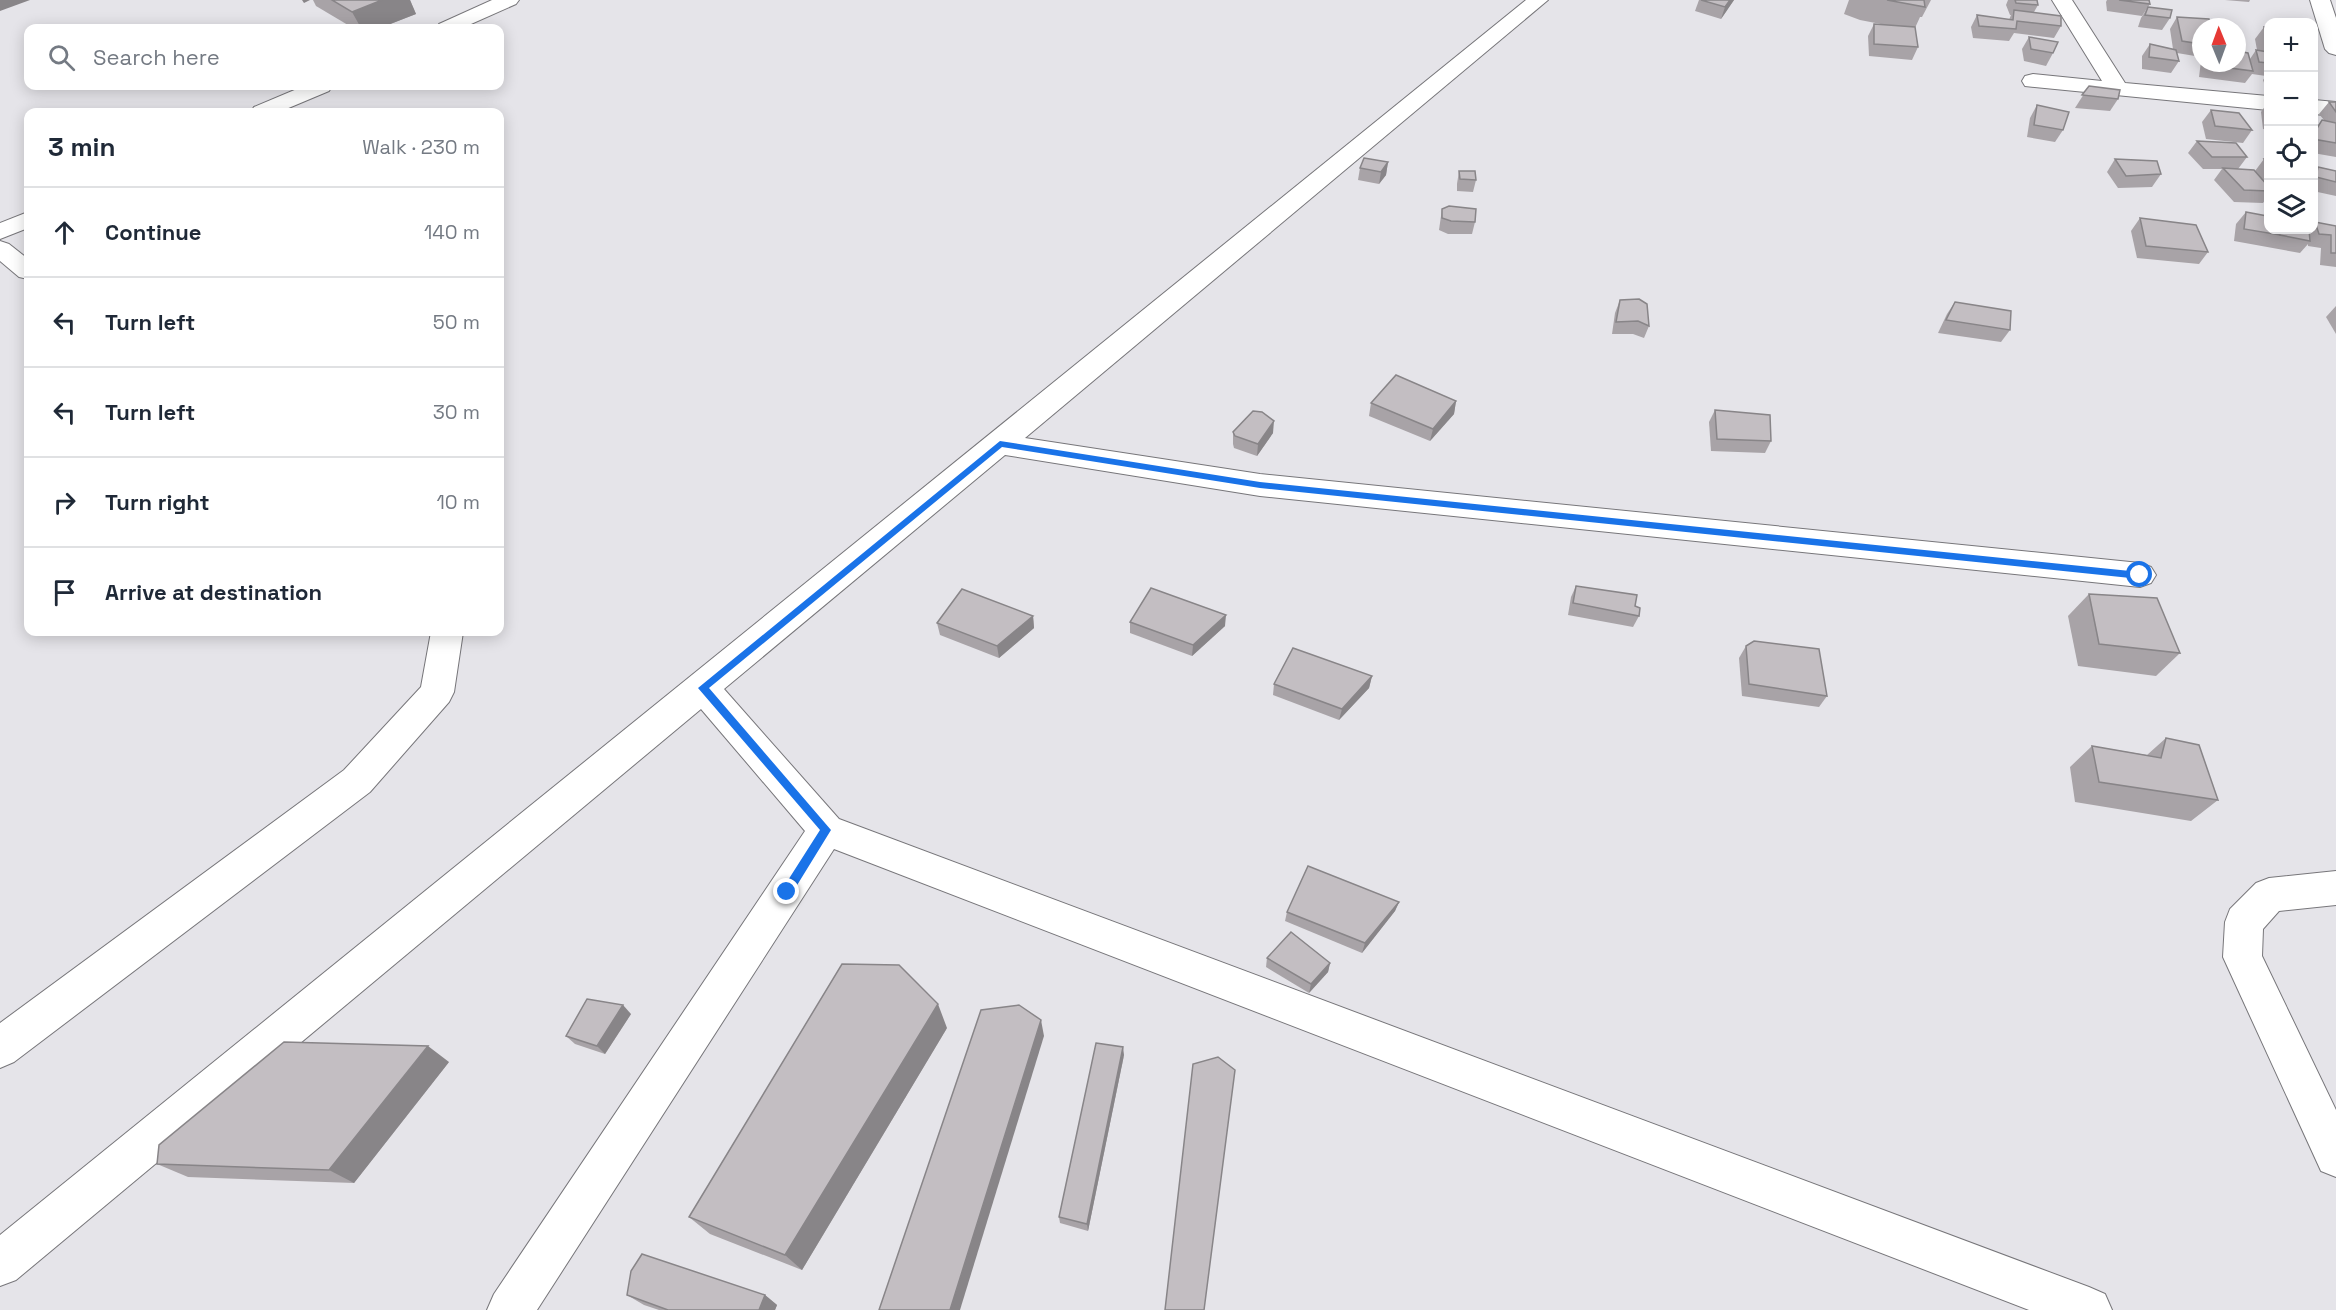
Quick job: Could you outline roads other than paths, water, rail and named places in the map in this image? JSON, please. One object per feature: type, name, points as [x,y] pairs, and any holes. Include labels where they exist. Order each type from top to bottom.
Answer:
[{"type":"street","points":[[456,24],[509,0]]},
{"type":"street","points":[[0,1264],[1538,0]]},
{"type":"street","points":[[2062,0],[2118,89]]},
{"type":"street","points":[[2320,0],[2336,49]]},
{"type":"street","points":[[2033,81],[2264,103]]},
{"type":"street","points":[[271,108],[312,90]]},
{"type":"street","points":[[2318,107],[2336,109]]},
{"type":"street","points":[[0,232],[24,221]]},
{"type":"street","points":[[0,249],[24,268]]},
{"type":"street","points":[[1000,444],[1260,485],[2140,575]]},
{"type":"street","points":[[0,1048],[357,781],[437,692],[446,636]]},
{"type":"street","points":[[703,688],[826,830],[2090,1310]]},
{"type":"street","points":[[510,1310],[826,830]]},
{"type":"street","points":[[2336,888],[2269,895],[2244,922],[2242,957],[2336,1156]]}]
